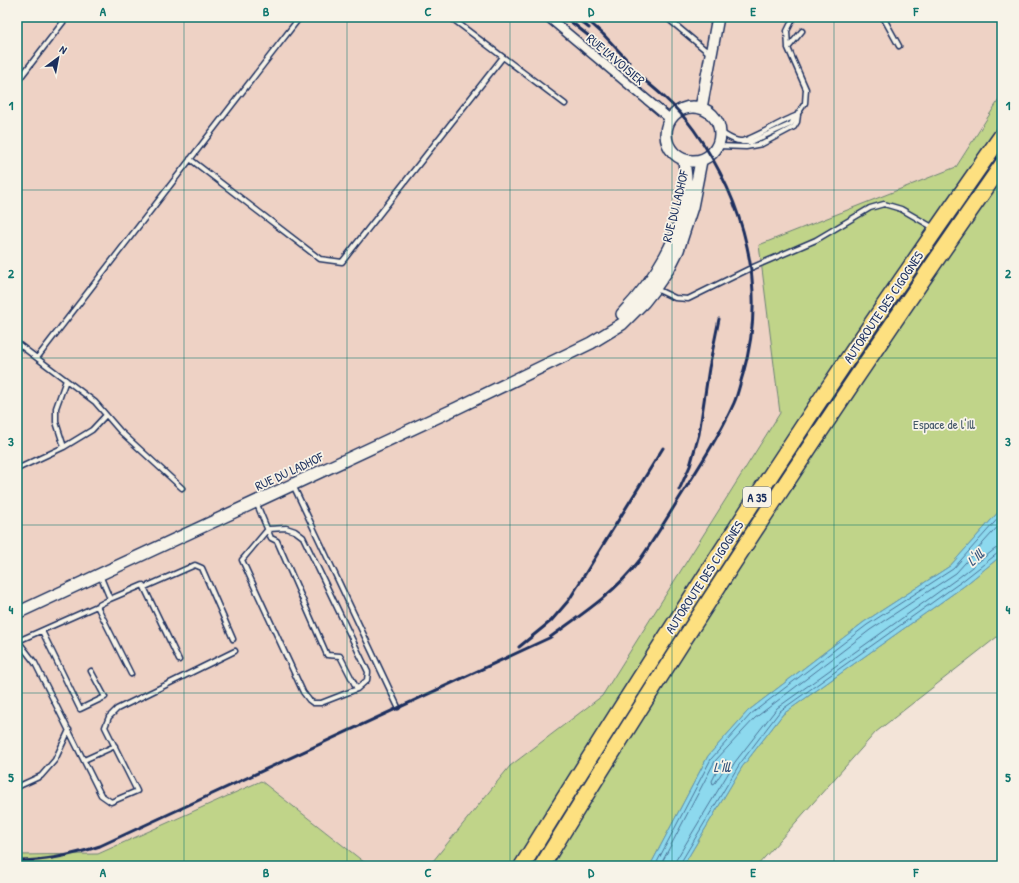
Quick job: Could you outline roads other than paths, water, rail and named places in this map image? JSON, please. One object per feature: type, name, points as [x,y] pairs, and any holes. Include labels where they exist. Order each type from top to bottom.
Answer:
[{"type":"highway","name":"AUTOROUTE DES CIGOGNES","points":[[522,866],[675,623],[789,448],[936,229],[1002,135]]},
{"type":"highway","name":"AUTOROUTE DES CIGOGNES","points":[[542,866],[689,632],[816,436],[887,330],[1002,165]]},
{"type":"main road","points":[[701,108],[718,17]]},
{"type":"main road","points":[[688,107],[701,108],[712,114],[720,125],[721,138],[718,146],[711,156],[701,161],[684,161],[675,155],[668,146],[666,132],[670,119],[678,111],[688,107]]},
{"type":"main road","name":"RUE DU LADHOF","points":[[571,353],[592,339],[617,319],[647,286],[664,259],[679,225],[685,201],[686,187],[684,161]]},
{"type":"main road","name":"RUE DU LADHOF","points":[[17,612],[457,408],[591,343],[622,324],[644,302],[655,288],[669,268],[678,250],[692,207],[701,161]]},
{"type":"street","name":"RUE LAVOISIER","points":[[548,17],[670,119]]},
{"type":"lane","points":[[17,82],[67,17]]},
{"type":"lane","points":[[37,358],[300,17]]},
{"type":"lane","points":[[450,17],[565,104]]},
{"type":"lane","points":[[666,17],[711,54]]},
{"type":"lane","points":[[720,132],[732,139],[742,142],[751,142],[791,124],[798,115],[805,103],[806,89],[788,48],[787,31],[794,17]]},
{"type":"lane","points":[[883,17],[899,46]]},
{"type":"lane","points":[[788,48],[802,32]]},
{"type":"lane","points":[[190,159],[320,259],[342,262],[502,57]]},
{"type":"lane","points":[[742,142],[789,118],[798,115]]},
{"type":"lane","points":[[718,146],[746,147],[762,144],[794,128],[798,122],[798,115]]},
{"type":"lane","points":[[655,288],[675,298],[688,299],[751,268],[816,240],[870,208],[884,204],[901,209],[936,229]]},
{"type":"lane","points":[[17,343],[95,402],[120,432],[182,488]]},
{"type":"lane","points":[[64,447],[56,422],[56,408],[66,380]]},
{"type":"lane","points":[[17,469],[64,447],[92,430],[106,415]]},
{"type":"lane","points":[[293,485],[398,708]]},
{"type":"lane","points":[[256,502],[271,538],[277,541],[327,655],[340,656],[357,689]]},
{"type":"lane","points":[[286,528],[295,531],[303,537],[368,672],[367,680],[357,689],[321,703],[314,703],[309,700],[303,692],[242,560],[268,529],[286,528]]},
{"type":"lane","points":[[233,639],[202,568],[195,565],[145,587],[143,585],[42,631],[17,640],[35,663],[101,795],[111,802],[138,791],[105,727],[109,717],[117,709],[235,652]]},
{"type":"lane","points":[[100,574],[110,599]]},
{"type":"lane","points":[[145,587],[179,660]]},
{"type":"lane","points":[[97,606],[131,674]]},
{"type":"lane","points":[[42,631],[80,709],[105,697],[91,671]]},
{"type":"lane","points":[[17,787],[41,776],[55,760],[68,730]]},
{"type":"lane","points":[[84,760],[115,746]]},
{"type":"water","name":"L'Ill","points":[[1002,508],[1002,555],[964,586],[783,714],[742,767],[683,866],[650,866],[708,756],[748,711],[864,622],[950,566]]},
{"type":"railway","points":[[17,861],[59,857],[100,846],[549,638],[597,603],[630,573],[651,543],[700,466],[729,414],[737,396],[750,342],[753,310],[752,278],[747,247],[739,216],[727,186],[712,158],[687,121],[672,104],[655,89],[565,17]]},
{"type":"railway","points":[[575,17],[589,28]]},
{"type":"railway","points":[[584,17],[603,34],[629,62]]},
{"type":"railway","points":[[679,490],[690,466],[699,434],[709,368],[719,319]]},
{"type":"railway","points":[[519,647],[551,621],[569,600],[663,448]]},
{"type":"park label","name":"Espace de l'Ill","points":[[944,424]]}]
